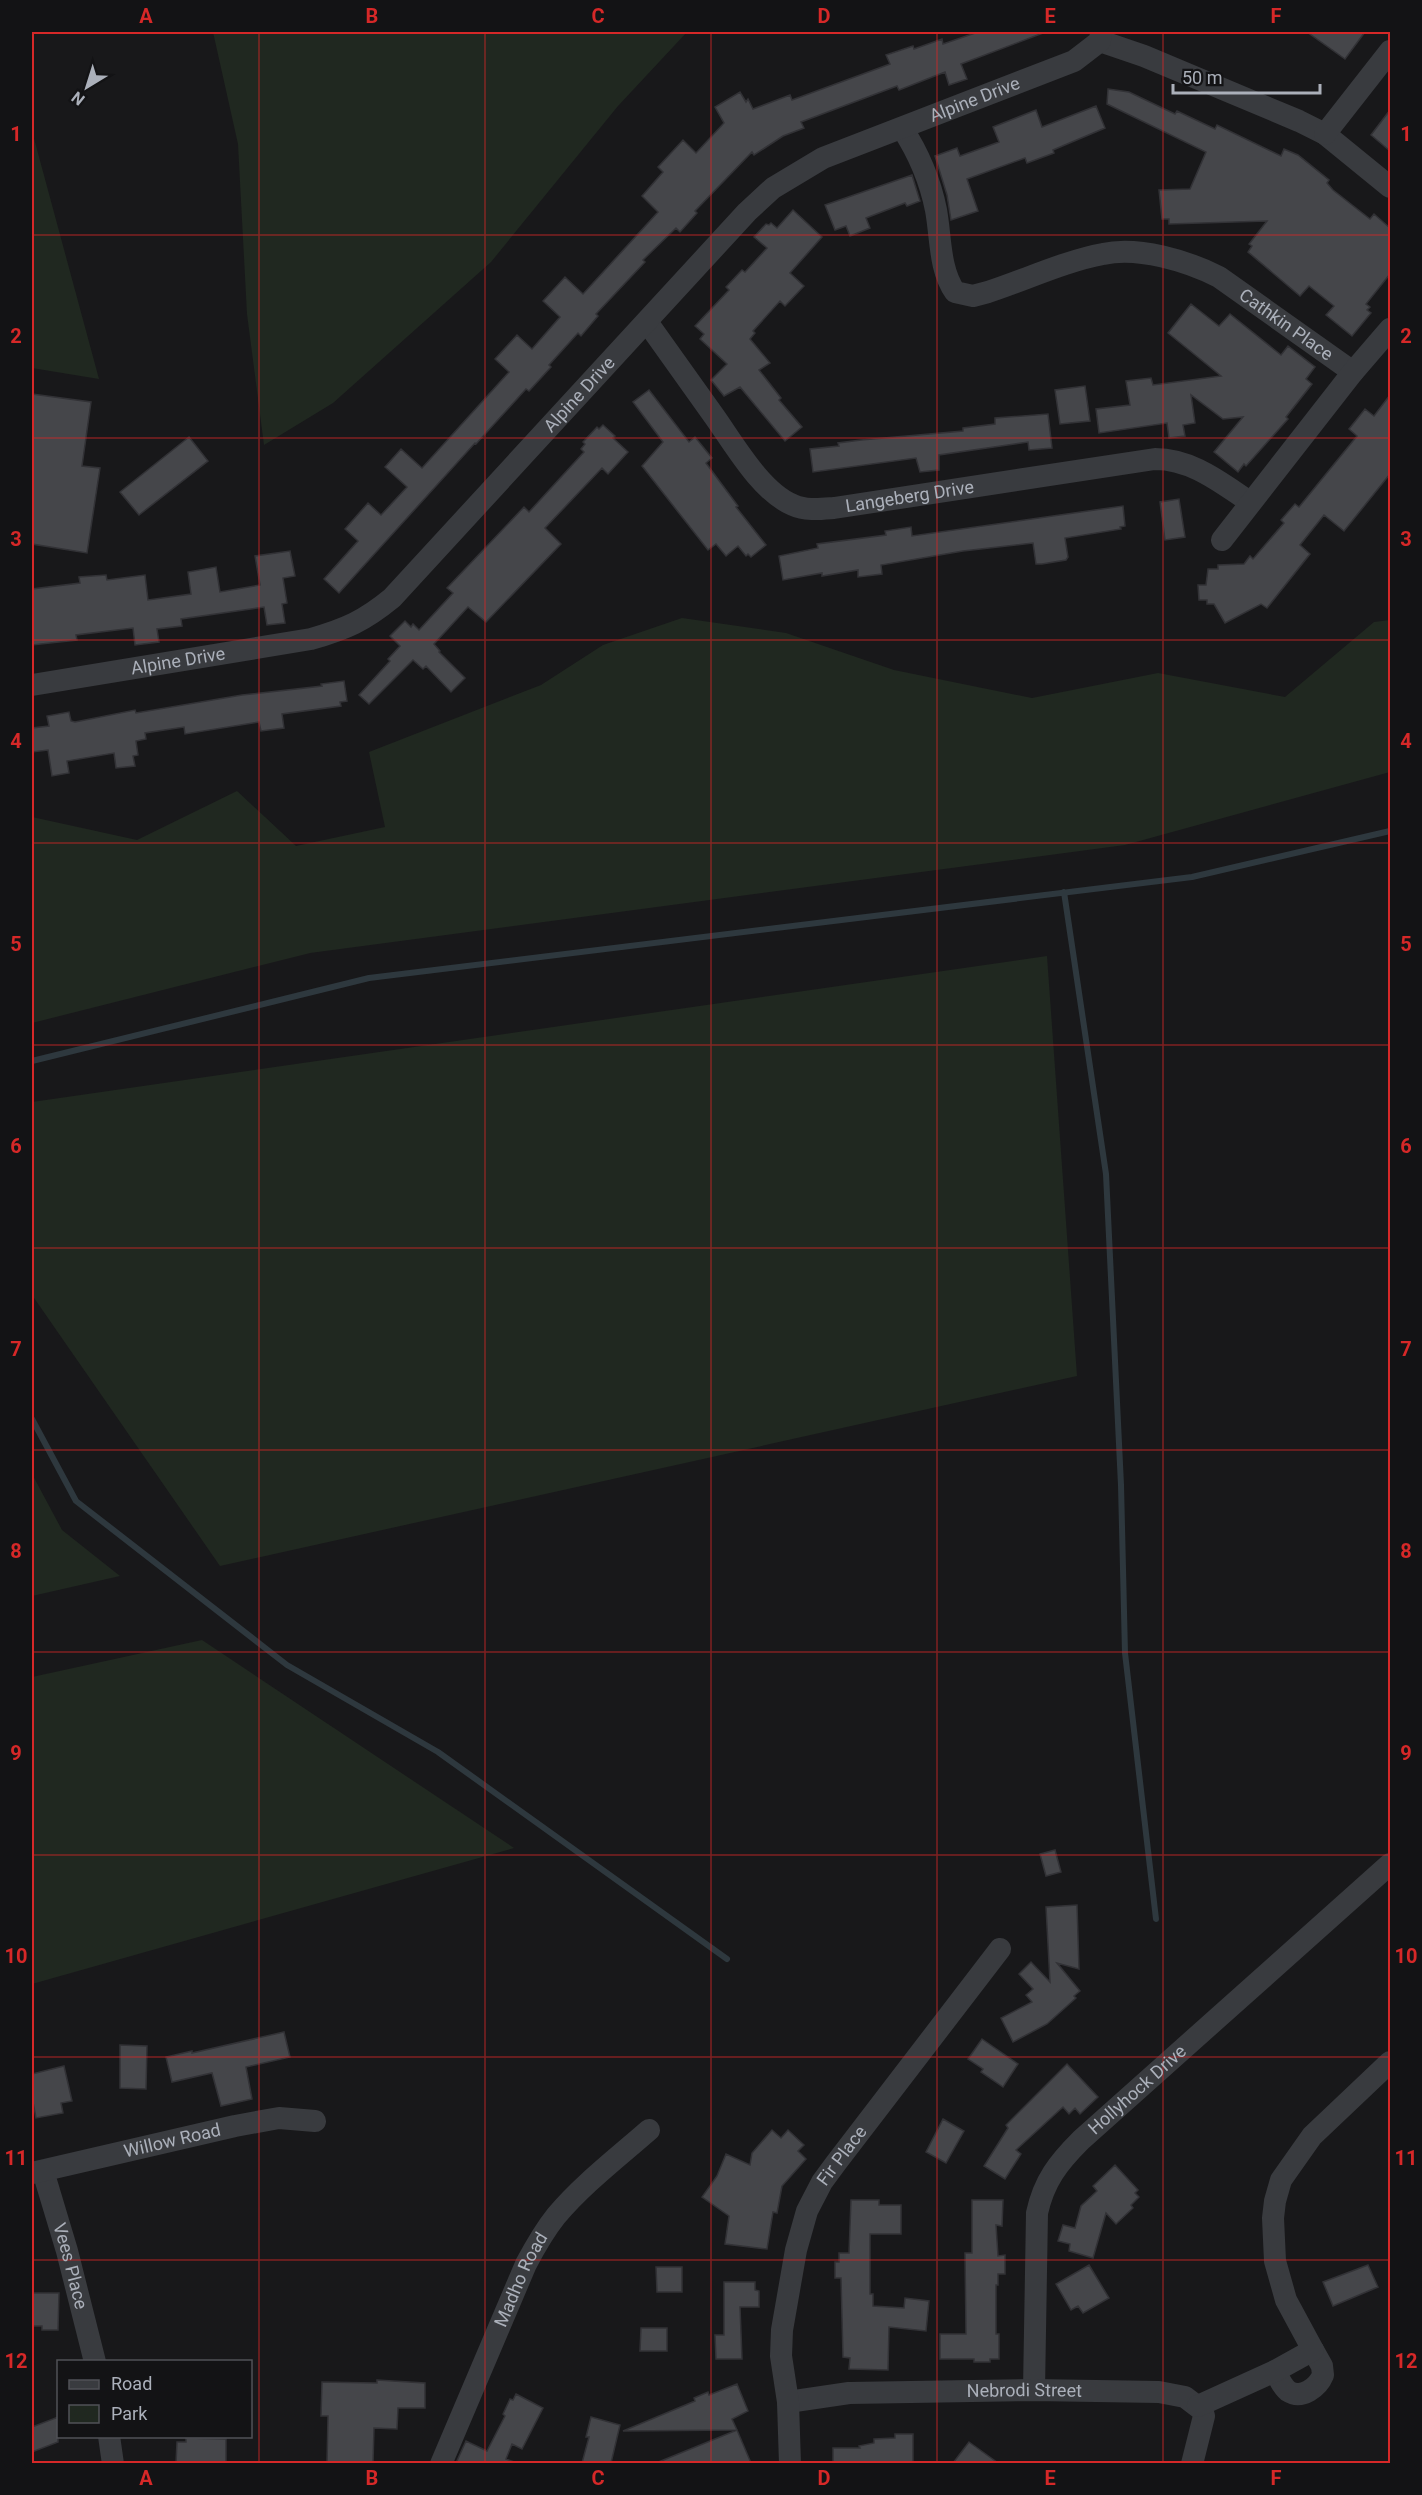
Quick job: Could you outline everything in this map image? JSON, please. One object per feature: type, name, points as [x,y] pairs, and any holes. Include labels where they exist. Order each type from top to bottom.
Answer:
[{"type":"street","name":"Alpine Drive","points":[[32,685],[311,639],[345,629],[369,617],[392,598],[747,212],[773,188],[823,158],[1074,61],[1101,36]]},
{"type":"street","points":[[1101,36],[1325,134],[1390,187]]},
{"type":"street","points":[[1325,134],[1390,51]]},
{"type":"street","name":"Cathkin Place","points":[[902,128],[918,153],[929,182],[946,275],[955,292],[973,296],[1103,254],[1126,252],[1179,261],[1199,267],[1219,277],[1353,372]]},
{"type":"street","name":"Langeberg Drive","points":[[647,322],[746,461],[767,486],[781,499],[794,506],[810,509],[834,508],[1155,459],[1170,459],[1187,464],[1250,502]]},
{"type":"street","points":[[1222,540],[1390,328]]},
{"type":"street","name":"Hollyhock Drive","points":[[1034,2391],[1037,2213],[1042,2191],[1055,2168],[1081,2139],[1390,1864]]},
{"type":"street","name":"Fir Place","points":[[790,2463],[788,2402],[781,2356],[782,2330],[796,2250],[807,2211],[822,2182],[1000,1949]]},
{"type":"street","points":[[1275,2371],[1289,2391],[1297,2394],[1314,2389],[1323,2375],[1322,2366],[1286,2300],[1275,2260],[1273,2218],[1281,2180],[1312,2136],[1390,2062]]},
{"type":"street","name":"Willow Road","points":[[37,2172],[235,2126],[279,2118],[315,2121]]},
{"type":"street","name":"Madho Road","points":[[441,2463],[522,2271],[541,2236],[556,2216],[585,2187],[649,2130]]},
{"type":"street","name":"Vees Place","points":[[37,2172],[67,2251],[95,2360]]},
{"type":"street","points":[[1192,2463],[1204,2416],[1198,2406],[1275,2371],[1312,2350]]},
{"type":"street","name":"Nebrodi Street","points":[[788,2402],[849,2393],[1159,2392],[1185,2397],[1198,2406]]},
{"type":"street","points":[[110,2438],[113,2463]]},
{"type":"green space","points":[[213,32],[687,32],[618,106],[491,262],[333,403],[264,445],[247,314],[238,144]]},
{"type":"green space","points":[[32,131],[99,379],[32,368]]},
{"type":"green space","points":[[682,618],[786,633],[894,670],[1032,698],[1158,673],[1285,697],[1374,622],[1390,620],[1390,772],[1125,845],[310,953],[32,1023],[32,817],[137,840],[237,791],[296,846],[385,827],[369,752],[541,685],[603,645]]},
{"type":"green space","points":[[1047,956],[1077,1376],[220,1566],[32,1295],[32,1102]]},
{"type":"green space","points":[[32,1474],[62,1530],[120,1576],[32,1596]]},
{"type":"green space","points":[[202,1640],[514,1848],[32,1984],[32,1677]]},
{"type":"building","points":[[978,32],[1043,33],[961,64],[967,79],[949,85],[945,72],[899,90],[897,86],[801,122],[804,128],[783,136],[754,155],[752,152],[695,211],[697,213],[680,232],[676,228],[643,260],[645,262],[596,314],[598,316],[581,336],[578,333],[529,391],[526,389],[475,443],[339,593],[324,579],[358,541],[345,529],[368,503],[381,515],[407,487],[385,467],[401,449],[422,468],[509,372],[495,359],[517,335],[532,349],[560,317],[543,301],[565,277],[583,294],[658,212],[642,196],[663,172],[658,167],[683,140],[696,153],[724,123],[715,107],[740,92],[746,102],[748,99],[753,109],[790,95],[792,100],[890,64],[886,55],[913,46],[914,49],[942,39],[943,44]]},
{"type":"building","points":[[1307,32],[1365,32],[1345,59]]},
{"type":"building","points":[[1108,89],[1129,92],[1175,114],[1177,111],[1215,129],[1217,125],[1281,156],[1284,149],[1298,155],[1329,180],[1327,183],[1333,190],[1370,219],[1374,214],[1390,228],[1390,274],[1366,304],[1370,307],[1367,310],[1371,313],[1352,336],[1326,315],[1334,306],[1309,286],[1300,296],[1248,252],[1252,246],[1249,244],[1267,221],[1169,224],[1169,219],[1162,219],[1159,190],[1190,189],[1206,152],[1107,104]]},
{"type":"building","points":[[1096,106],[1105,128],[1053,150],[1054,153],[1027,163],[1025,158],[967,179],[978,211],[951,220],[947,195],[935,156],[957,148],[960,156],[999,142],[993,127],[1036,110],[1042,127]]},
{"type":"building","points":[[1390,110],[1390,151],[1371,135]]},
{"type":"building","points":[[912,175],[920,201],[907,206],[905,203],[866,218],[870,228],[850,236],[846,226],[835,230],[825,205]]},
{"type":"building","points":[[793,210],[822,237],[790,273],[804,286],[785,306],[780,301],[753,331],[755,333],[750,339],[770,363],[759,370],[781,398],[779,400],[802,427],[785,441],[740,387],[724,396],[711,380],[727,364],[700,339],[704,334],[695,326],[729,290],[726,287],[742,270],[745,272],[767,248],[754,237],[766,224],[771,223],[777,228]]},
{"type":"building","points":[[1191,304],[1219,326],[1230,314],[1281,355],[1288,346],[1315,367],[1306,379],[1312,384],[1286,417],[1288,419],[1238,472],[1214,452],[1243,417],[1223,419],[1191,395],[1195,423],[1183,425],[1185,436],[1169,438],[1167,423],[1099,433],[1096,409],[1130,405],[1126,381],[1151,378],[1153,385],[1221,376],[1168,333]]},
{"type":"building","points":[[1085,386],[1090,421],[1060,424],[1055,390]]},
{"type":"building","points":[[649,390],[689,442],[695,437],[712,458],[706,463],[766,545],[751,557],[748,554],[746,556],[738,546],[726,556],[716,544],[708,550],[642,466],[663,442],[633,402]]},
{"type":"building","points":[[32,394],[91,402],[82,466],[100,468],[87,553],[32,544]]},
{"type":"building","points":[[1390,395],[1390,474],[1344,531],[1324,515],[1300,545],[1310,554],[1267,608],[1261,604],[1225,623],[1214,604],[1207,604],[1207,600],[1199,600],[1198,585],[1206,585],[1208,569],[1218,569],[1218,565],[1244,564],[1250,556],[1253,559],[1284,523],[1281,520],[1295,504],[1299,507],[1357,436],[1349,429],[1365,409],[1374,416]]},
{"type":"building","points":[[1048,414],[1052,448],[1029,450],[1028,442],[939,455],[939,470],[920,472],[916,458],[813,472],[810,449],[839,446],[838,443],[861,440],[963,431],[963,428],[995,424],[995,418]]},
{"type":"building","points":[[603,425],[628,452],[608,474],[602,468],[545,528],[561,544],[486,622],[468,607],[434,644],[465,678],[451,692],[426,666],[423,669],[413,660],[369,704],[359,695],[390,661],[388,659],[400,646],[390,636],[405,621],[411,627],[413,624],[419,630],[453,593],[447,588],[524,507],[529,512],[584,452],[581,449],[585,444],[583,442],[597,427],[599,429]]},
{"type":"building","points":[[189,437],[208,461],[139,515],[120,492]]},
{"type":"building","points":[[1179,499],[1185,537],[1165,540],[1160,502]]},
{"type":"building","points":[[1123,506],[1125,526],[1120,527],[1121,529],[1065,538],[1068,557],[1066,560],[1036,564],[1033,543],[963,551],[881,565],[882,574],[858,577],[858,570],[783,580],[779,556],[818,548],[817,544],[886,535],[885,531],[911,527],[912,536]]},
{"type":"building","points":[[290,551],[295,576],[283,578],[287,603],[282,604],[285,623],[267,625],[264,607],[181,619],[182,626],[157,629],[159,642],[135,645],[133,628],[76,635],[77,640],[32,645],[32,589],[80,583],[79,577],[106,575],[107,580],[145,575],[148,600],[191,594],[188,572],[216,567],[220,592],[260,585],[255,556]]},
{"type":"building","points":[[344,681],[347,701],[340,702],[341,706],[282,714],[284,728],[261,731],[259,722],[185,734],[184,727],[145,733],[146,739],[136,741],[138,755],[133,756],[135,766],[116,768],[114,753],[67,761],[69,773],[52,776],[48,750],[32,752],[32,728],[49,726],[47,716],[69,712],[71,721],[75,722],[135,710],[136,713]]},
{"type":"building","points":[[1055,1850],[1061,1872],[1046,1876],[1040,1854]]},
{"type":"building","points":[[1077,1905],[1079,1969],[1057,1963],[1080,1991],[1074,1996],[1076,1998],[1047,2024],[1013,2042],[1001,2018],[1032,2002],[1026,1995],[1033,1989],[1019,1974],[1031,1962],[1050,1982],[1046,1907]]},
{"type":"building","points":[[284,2032],[290,2057],[246,2067],[252,2099],[221,2106],[212,2073],[172,2082],[166,2057]]},
{"type":"building","points":[[982,2039],[1018,2064],[1003,2087],[981,2072],[983,2069],[968,2059]]},
{"type":"building","points":[[120,2045],[147,2046],[146,2089],[120,2088]]},
{"type":"building","points":[[1067,2064],[1098,2097],[1080,2114],[1075,2108],[1069,2114],[1063,2107],[1016,2150],[1021,2154],[1005,2179],[984,2166],[1008,2128],[1006,2125]]},
{"type":"building","points":[[64,2066],[72,2101],[61,2103],[63,2113],[36,2118],[32,2097],[32,2074]]},
{"type":"building","points":[[943,2119],[964,2131],[946,2163],[926,2152]]},
{"type":"building","points":[[772,2130],[781,2138],[788,2130],[804,2145],[798,2151],[806,2159],[782,2186],[777,2213],[773,2212],[767,2249],[725,2244],[729,2216],[702,2197],[717,2176],[726,2154],[750,2165],[752,2153]]},
{"type":"building","points":[[1115,2165],[1138,2190],[1135,2193],[1139,2197],[1131,2205],[1133,2208],[1116,2224],[1106,2213],[1093,2258],[1069,2251],[1070,2244],[1058,2241],[1063,2225],[1075,2228],[1081,2206],[1097,2191],[1093,2186]]},
{"type":"building","points":[[851,2200],[879,2200],[879,2205],[901,2205],[901,2234],[870,2234],[870,2294],[873,2294],[873,2306],[904,2308],[905,2298],[929,2301],[926,2331],[889,2327],[888,2370],[849,2369],[850,2358],[843,2357],[841,2278],[835,2278],[835,2262],[839,2262],[839,2253],[849,2253]]},
{"type":"building","points":[[972,2200],[1003,2200],[1002,2226],[996,2225],[998,2256],[1005,2255],[1005,2274],[998,2274],[998,2285],[996,2285],[996,2334],[999,2334],[999,2359],[990,2359],[990,2362],[974,2362],[974,2359],[940,2359],[940,2334],[966,2334],[965,2253],[972,2253]]},
{"type":"building","points":[[1089,2265],[1109,2298],[1083,2313],[1078,2306],[1071,2310],[1056,2284]]},
{"type":"building","points":[[1368,2265],[1378,2287],[1333,2306],[1323,2282]]},
{"type":"building","points":[[656,2267],[682,2267],[682,2292],[657,2292]]},
{"type":"building","points":[[724,2282],[755,2282],[755,2290],[759,2291],[759,2307],[740,2307],[742,2359],[716,2359],[715,2335],[724,2335]]},
{"type":"building","points":[[32,2293],[59,2293],[58,2330],[42,2330],[42,2326],[32,2326]]},
{"type":"building","points":[[641,2328],[667,2328],[667,2351],[640,2351]]},
{"type":"building","points":[[377,2380],[425,2383],[425,2408],[398,2408],[397,2429],[374,2428],[373,2463],[327,2463],[328,2416],[321,2416],[322,2382],[377,2383]]},
{"type":"building","points":[[737,2384],[748,2411],[732,2419],[737,2430],[623,2431],[695,2401],[694,2398],[708,2392],[709,2395]]},
{"type":"building","points":[[516,2394],[543,2408],[522,2449],[512,2444],[506,2459],[517,2463],[456,2463],[466,2441],[487,2451],[505,2416],[503,2414],[510,2399],[513,2400]]},
{"type":"building","points":[[57,2417],[58,2442],[32,2452],[32,2427]]},
{"type":"building","points":[[591,2417],[620,2425],[611,2463],[582,2463],[589,2437],[586,2437]]},
{"type":"building","points":[[737,2430],[751,2463],[656,2463]]},
{"type":"building","points":[[895,2434],[913,2434],[913,2463],[833,2463],[833,2448],[860,2448],[859,2446],[874,2443],[874,2439],[895,2438]]},
{"type":"building","points":[[186,2438],[226,2439],[226,2463],[176,2463],[177,2442],[186,2442]]},
{"type":"building","points":[[969,2442],[998,2463],[953,2463]]},
{"type":"waterway","points":[[32,1061],[369,978],[1192,877],[1390,831]]},
{"type":"waterway","points":[[1064,892],[1106,1174],[1121,1485],[1125,1653],[1156,1919]]},
{"type":"waterway","points":[[32,1419],[76,1501],[287,1665],[438,1752],[727,1959]]}]
